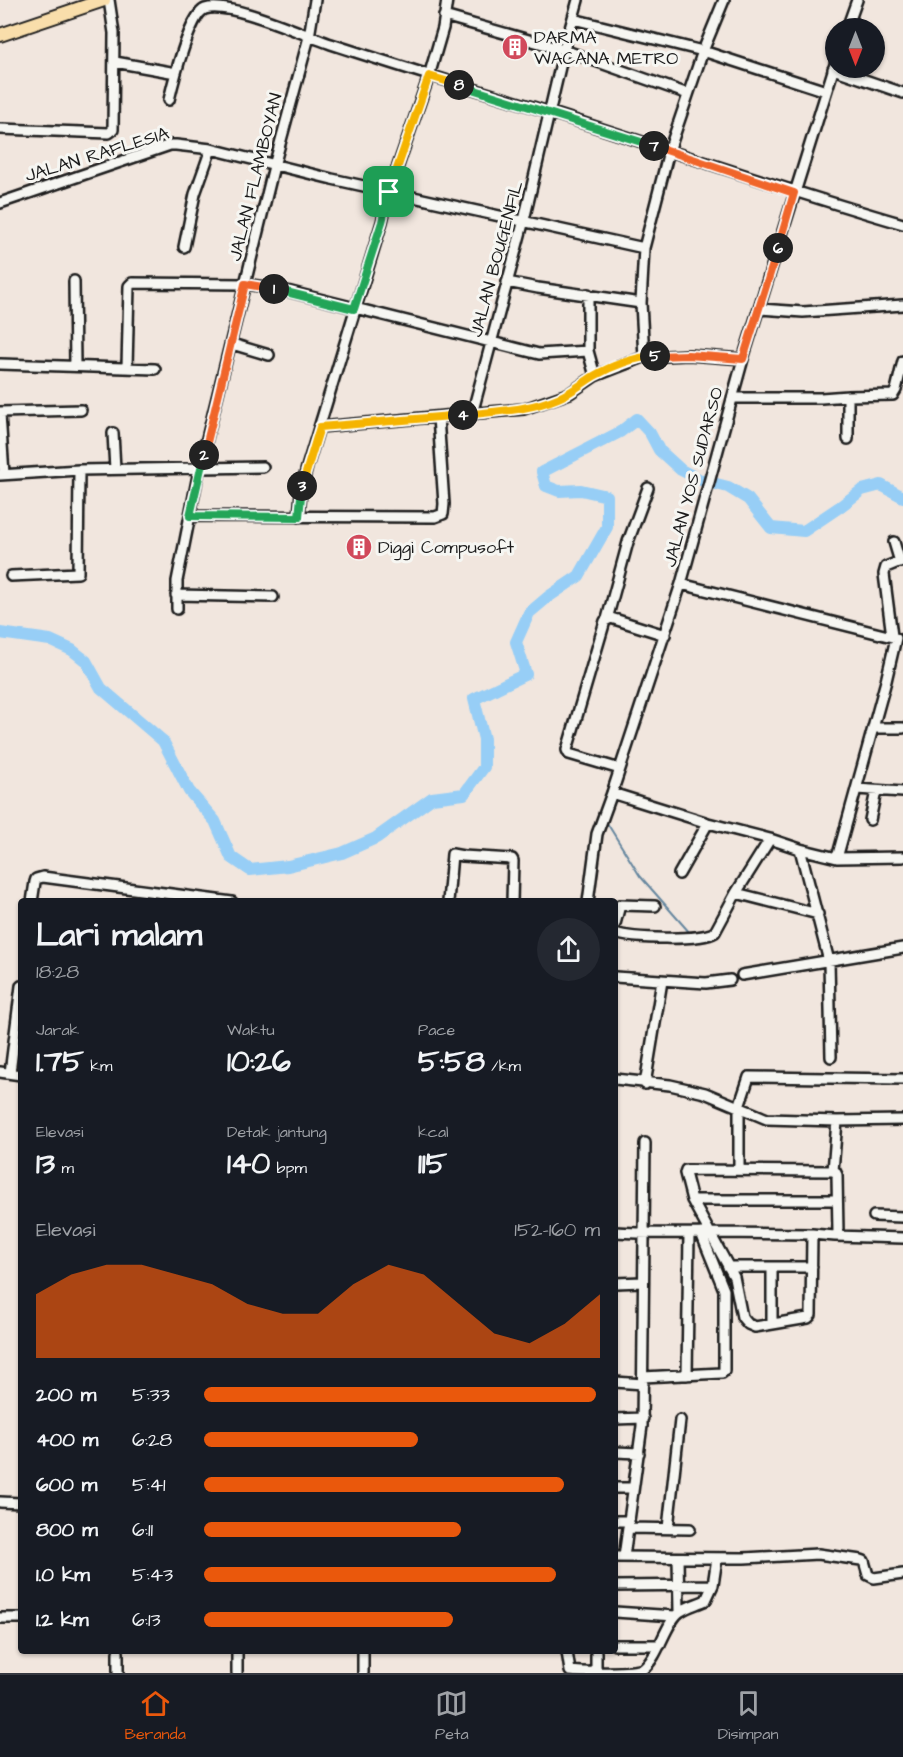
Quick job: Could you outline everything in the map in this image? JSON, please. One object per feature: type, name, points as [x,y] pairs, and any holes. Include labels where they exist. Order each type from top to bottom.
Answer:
[{"type":"main road","points":[[0,35],[82,4],[104,0]]},
{"type":"street","points":[[0,129],[112,132],[115,62],[109,0]]},
{"type":"street","name":"JALAN FLAMBOYAN","points":[[177,609],[177,581],[190,516],[274,166],[309,37],[315,0]]},
{"type":"street","points":[[299,517],[301,490],[307,467],[382,222],[389,192],[429,76],[447,0]]},
{"type":"street","name":"JALAN BOUGENFIL","points":[[472,414],[524,220],[578,0]]},
{"type":"street","points":[[644,357],[641,303],[644,248],[669,151],[703,51],[724,0]]},
{"type":"street","points":[[851,18],[857,0]]},
{"type":"street","points":[[169,100],[176,73],[194,22],[200,12],[216,7],[234,9],[309,37],[429,76],[551,113],[794,193],[903,224]]},
{"type":"street","points":[[444,16],[564,50],[688,94]]},
{"type":"street","points":[[573,20],[703,51],[826,91]]},
{"type":"street","points":[[115,62],[176,73]]},
{"type":"street","name":"JALAN YOS SUDARSO","points":[[589,898],[597,834],[681,584],[743,359],[830,78]]},
{"type":"street","points":[[866,78],[903,93]]},
{"type":"street","name":"JALAN RAFLESIA","points":[[0,202],[170,145],[212,149],[274,166],[644,248]]},
{"type":"street","points":[[184,247],[195,194],[212,149]]},
{"type":"street","points":[[74,281],[75,366]]},
{"type":"street","points":[[507,282],[641,303]]},
{"type":"street","points":[[127,368],[129,286],[132,283],[245,284],[279,289],[539,354],[588,351]]},
{"type":"street","points":[[588,294],[588,351],[595,376]]},
{"type":"street","points":[[760,309],[803,312],[903,305]]},
{"type":"street","points":[[232,344],[269,355]]},
{"type":"street","points":[[320,427],[502,412],[541,405],[570,393],[595,376],[644,357],[688,355],[743,359]]},
{"type":"street","points":[[732,398],[893,395],[903,361]]},
{"type":"street","points":[[0,364],[155,369]]},
{"type":"street","points":[[848,396],[848,439]]},
{"type":"street","points":[[81,410],[0,413],[2,475],[79,470],[262,467]]},
{"type":"street","points":[[190,516],[435,517],[443,514],[438,417]]},
{"type":"street","points":[[113,433],[115,469]]},
{"type":"street","points":[[11,576],[78,573],[79,470]]},
{"type":"street","points":[[620,769],[569,754],[567,750],[628,542],[648,488]]},
{"type":"street","points":[[892,636],[884,574],[886,567],[901,561],[894,542]]},
{"type":"street","points":[[681,584],[897,639],[837,858]]},
{"type":"street","points":[[176,596],[273,597]]},
{"type":"street","points":[[607,619],[611,618],[665,634]]},
{"type":"street","points":[[873,728],[903,728]]},
{"type":"street","points":[[856,789],[903,792]]},
{"type":"street","points":[[870,820],[876,791]]},
{"type":"street","points":[[612,793],[708,823],[837,858],[903,857]]},
{"type":"street","points":[[679,874],[708,823]]},
{"type":"street","points":[[618,933],[682,939],[710,936],[715,932],[770,839]]},
{"type":"street","points":[[800,849],[829,961],[831,1057]]},
{"type":"street","points":[[448,898],[453,854],[512,859],[512,898]]},
{"type":"street","points":[[33,898],[36,879],[44,877],[202,898]]},
{"type":"street","points":[[736,893],[818,914]]},
{"type":"street","points":[[618,913],[620,905],[655,906]]},
{"type":"street","points":[[742,975],[903,948]]},
{"type":"street","points":[[618,977],[706,983],[730,980]]},
{"type":"street","points":[[645,1084],[662,981]]},
{"type":"street","points":[[5,1072],[18,1002]]},
{"type":"street","points":[[738,1170],[739,1107],[750,1076],[903,1079]]},
{"type":"street","points":[[618,1080],[670,1085],[697,1091],[767,1119],[903,1120]]},
{"type":"street","points":[[835,1236],[838,1233],[837,1175],[834,1170],[837,1121]]},
{"type":"street","points":[[645,1143],[643,1418],[628,1525],[620,1557],[717,1558],[818,1554],[861,1560],[864,1562],[868,1575],[874,1578],[903,1574]]},
{"type":"street","points":[[812,1234],[810,1317],[751,1326],[745,1320],[734,1277],[692,1200],[686,1170],[834,1170]]},
{"type":"street","points":[[692,1200],[837,1200]]},
{"type":"street","points":[[874,1216],[903,1217]]},
{"type":"street","points":[[618,1232],[812,1234],[903,1238]]},
{"type":"street","points":[[618,1382],[724,1371],[724,1290],[701,1233]]},
{"type":"street","points":[[687,1375],[689,1234]]},
{"type":"street","points":[[728,1267],[812,1267]]},
{"type":"street","points":[[772,1267],[772,1323]]},
{"type":"street","points":[[618,1283],[643,1282]]},
{"type":"street","points":[[618,1419],[643,1418]]},
{"type":"street","points":[[668,1528],[680,1420]]},
{"type":"street","points":[[618,1452],[639,1453]]},
{"type":"street","points":[[618,1488],[633,1488]]},
{"type":"street","points":[[0,1502],[18,1503]]},
{"type":"street","points":[[618,1522],[628,1525],[690,1529]]},
{"type":"street","points":[[567,1654],[570,1671],[596,1673],[642,1670],[660,1646],[677,1614],[678,1558]]},
{"type":"street","points":[[618,1612],[677,1614],[706,1600],[713,1585],[717,1558]]},
{"type":"street","points":[[618,1586],[713,1585]]},
{"type":"street","points":[[0,1618],[18,1618]]},
{"type":"street","points":[[618,1645],[660,1646]]},
{"type":"street","points":[[118,1654],[118,1673]]},
{"type":"street","points":[[237,1654],[237,1673]]},
{"type":"street","points":[[363,1654],[363,1673]]},
{"type":"street","points":[[596,1654],[596,1673]]},
{"type":"waterway","points":[[0,633],[50,640],[72,650],[86,661],[101,688],[163,741],[189,791],[215,821],[231,857],[250,870],[288,866],[342,853],[376,838],[432,798],[464,794],[484,767],[484,739],[474,699],[526,674],[516,642],[529,613],[579,576],[607,527],[607,496],[581,490],[559,491],[546,486],[542,472],[620,432],[637,419],[650,433],[659,450],[681,470],[701,480],[728,487],[748,499],[771,528],[804,531],[862,490],[881,485],[903,497]]},
{"type":"waterway","points":[[607,823],[640,876],[690,933]]},
{"type":"place","name":"DARMA WACANA METRO","points":[[515,47]]},
{"type":"place","name":"Diggi Compusoft","points":[[359,547]]},
{"type":"route","points":[[429,76],[551,113],[794,193],[743,359],[688,355],[644,357],[595,376],[570,393],[541,405],[524,409],[320,427],[301,490],[299,517],[190,516],[245,284],[279,289],[354,309],[382,222],[389,192],[429,76]]}]
